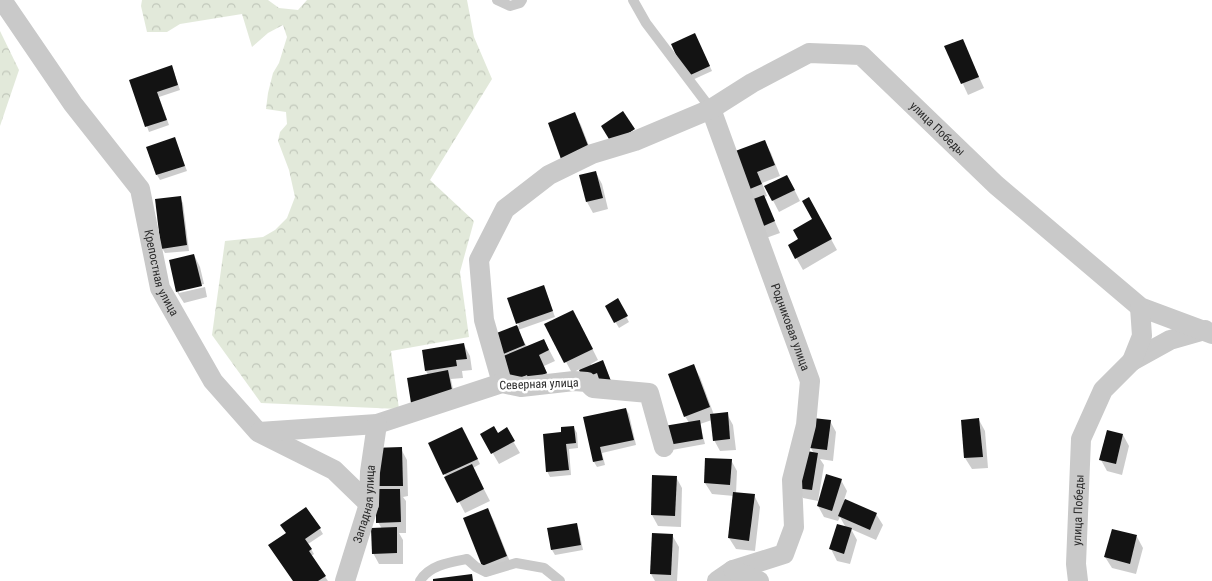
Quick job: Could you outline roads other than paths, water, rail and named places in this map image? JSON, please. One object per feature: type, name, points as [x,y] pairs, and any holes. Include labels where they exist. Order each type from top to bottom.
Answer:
[{"type":"street","name":"Крепостная улица","points":[[2,0],[73,104],[140,189],[160,288],[213,380],[258,432],[334,470],[369,504]]},
{"type":"street","name":"улица Победы","points":[[711,109],[809,53],[861,55],[996,185],[1140,307],[1209,333]]},
{"type":"street","points":[[502,383],[484,320],[480,260],[505,209],[549,174],[592,154],[635,141],[711,109]]},
{"type":"street","name":"Родниковая улица","points":[[711,109],[810,382],[806,425],[792,480],[794,528],[784,554],[725,576]]},
{"type":"street","name":"улица Победы","points":[[1078,581],[1076,564],[1080,439],[1103,390],[1132,361],[1142,336],[1140,307]]},
{"type":"street","points":[[1132,361],[1170,340],[1209,333]]},
{"type":"street","name":"Северная улица","points":[[258,432],[377,424],[502,383],[521,387],[587,382],[593,388],[649,393],[664,447]]},
{"type":"street","name":"Западная улица","points":[[345,581],[369,504],[370,472],[377,424]]},
{"type":"street","points":[[725,576],[760,581]]},
{"type":"lane","points":[[497,0],[510,6],[520,3],[522,0]]},
{"type":"lane","name":"Родниковая улица","points":[[633,0],[646,24],[711,109]]},
{"type":"lane","points":[[420,581],[424,575],[446,562],[467,559],[476,567],[486,572],[516,563],[544,568],[560,581]]}]
